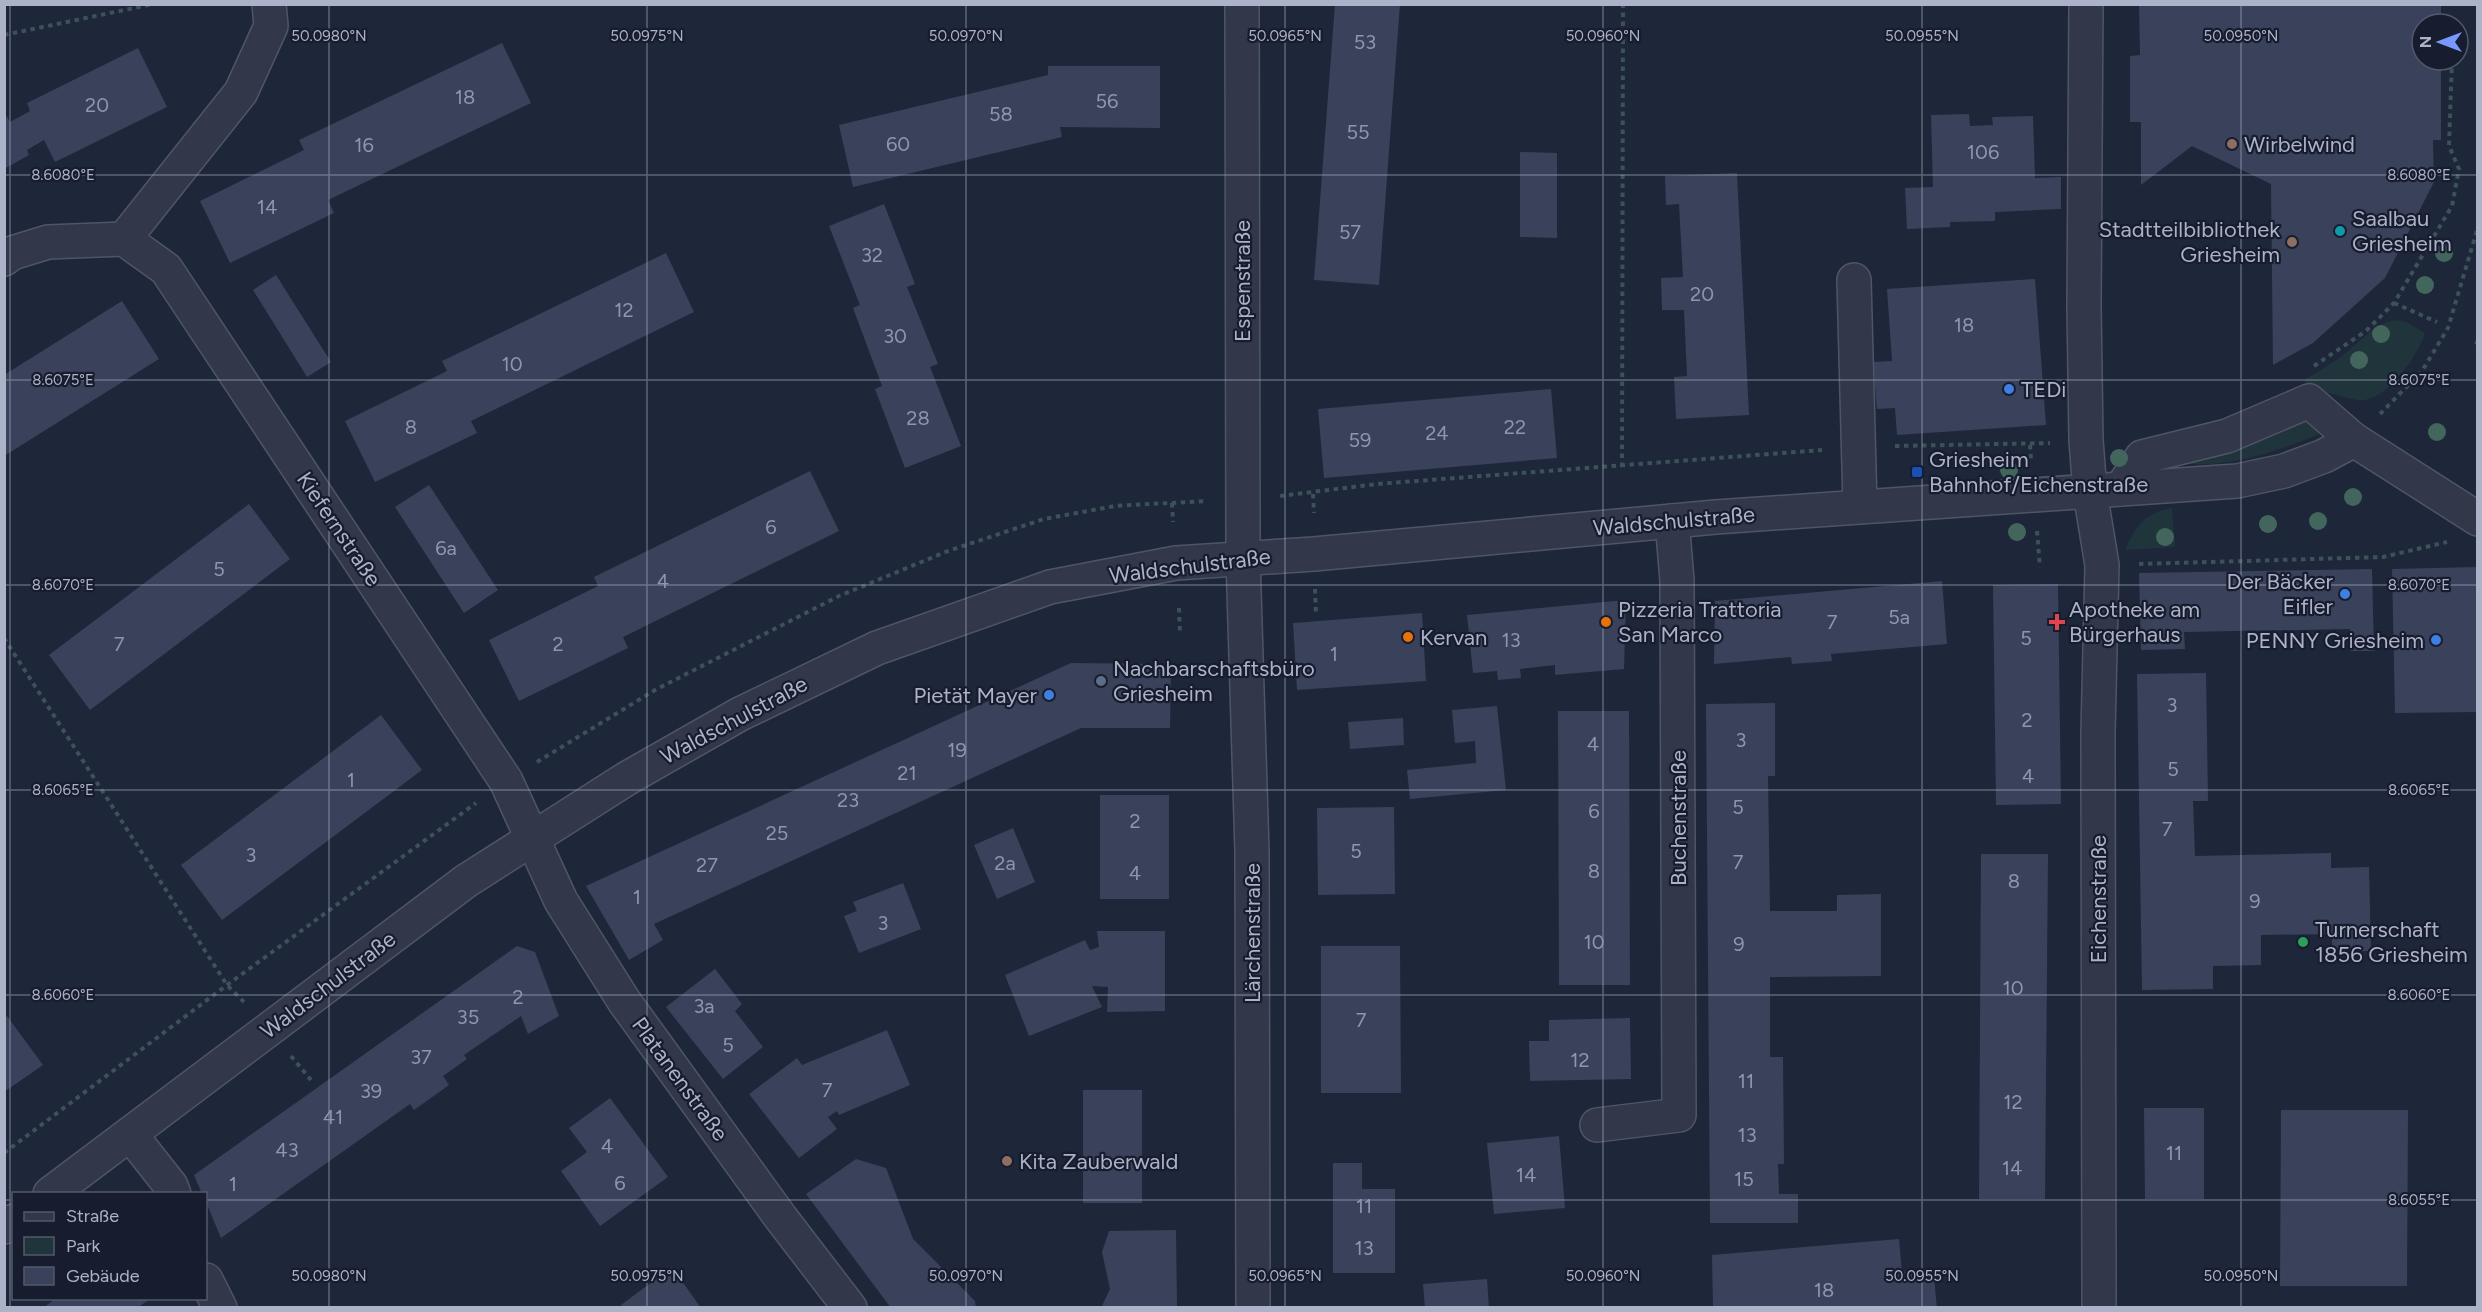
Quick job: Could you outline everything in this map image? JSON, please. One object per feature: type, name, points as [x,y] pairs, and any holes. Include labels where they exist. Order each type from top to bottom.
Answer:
[{"type":"street","points":[[4,259],[12,253],[48,242],[124,239],[241,92],[271,26],[268,4]]},
{"type":"street","name":"Espenstraße","points":[[1242,4],[1243,558]]},
{"type":"street","name":"Eichenstraße","points":[[2086,4],[2084,306],[2090,492],[2102,565],[2098,732],[2099,1308]]},
{"type":"street","name":"Kiefernstraße","points":[[124,239],[166,269],[507,781],[533,837]]},
{"type":"street","points":[[1854,280],[1860,506]]},
{"type":"street","points":[[2121,489],[2142,457],[2227,436],[2309,401],[2354,440],[2477,519]]},
{"type":"street","name":"Waldschulstraße","points":[[53,1192],[466,881],[626,779],[740,714],[877,648],[1050,587],[1143,568],[1243,558],[1860,506],[2090,492],[2237,480],[2284,471],[2324,456],[2354,440]]},
{"type":"street","name":"Buchenstraße","points":[[1597,1125],[1679,1115],[1677,580],[1672,521]]},
{"type":"street","name":"Lärchenstraße","points":[[1243,558],[1252,852],[1253,1308]]},
{"type":"street","name":"Platanenstraße","points":[[533,837],[561,901],[624,1001],[781,1218],[850,1308]]},
{"type":"street","points":[[130,1134],[173,1192]]},
{"type":"street","points":[[207,1282],[220,1308]]},
{"type":"path","points":[[4,35],[153,4]]},
{"type":"path","points":[[1622,466],[1623,4]]},
{"type":"path","points":[[2437,322],[2394,303],[2451,206],[2458,169],[2449,146],[2452,72]]},
{"type":"path","points":[[2354,440],[2422,371],[2448,328],[2478,227]]},
{"type":"path","points":[[1285,496],[1377,484],[1859,447],[2030,445],[2061,442]]},
{"type":"path","points":[[1313,494],[1314,513]]},
{"type":"path","points":[[1115,506],[1201,502]]},
{"type":"path","points":[[1172,503],[1173,522]]},
{"type":"path","points":[[2135,565],[2383,557],[2445,544],[2477,519]]},
{"type":"path","points":[[2037,524],[2040,567]]},
{"type":"path","points":[[1315,582],[1316,615]]},
{"type":"path","points":[[1179,608],[1180,633]]},
{"type":"path","points":[[4,638],[227,985],[269,1029],[311,1080]]},
{"type":"green space","points":[[2395,320],[2406,322],[2425,333],[2409,363],[2383,392],[2364,400],[2357,400],[2318,391],[2304,380],[2348,351],[2381,324]]},
{"type":"green space","points":[[2306,417],[2322,433],[2254,457],[2217,464],[2183,463]]},
{"type":"green space","points":[[2172,508],[2175,547],[2125,550],[2142,522],[2155,513]]},
{"type":"building","points":[[1335,4],[1400,4],[1379,285],[1314,280]]},
{"type":"building","name":"Saalbau Griesheim","points":[[2139,4],[2441,4],[2441,12],[2410,12],[2410,72],[2441,72],[2441,140],[2433,140],[2434,182],[2385,278],[2313,343],[2273,365],[2271,184],[2192,146],[2141,185],[2141,122],[2130,122],[2130,56],[2140,55]]},
{"type":"building","points":[[502,43],[531,103],[328,200],[334,213],[230,263],[200,201],[304,150],[299,140]]},
{"type":"building","points":[[138,48],[167,107],[55,162],[44,140],[27,150],[29,155],[4,169],[4,112],[10,122],[30,111],[27,103]]},
{"type":"building","points":[[1048,66],[1160,66],[1160,128],[1060,127],[1062,137],[853,187],[839,125],[1048,75]]},
{"type":"building","points":[[1969,114],[1970,126],[1993,125],[1992,117],[2033,116],[2035,178],[2061,177],[2061,209],[1995,212],[1995,221],[1950,222],[1950,227],[1907,229],[1905,188],[1933,187],[1931,115]]},
{"type":"building","points":[[1520,152],[1557,153],[1557,238],[1520,237]]},
{"type":"building","points":[[1737,173],[1749,415],[1676,419],[1674,377],[1687,376],[1684,310],[1662,310],[1661,278],[1683,277],[1679,204],[1666,205],[1665,176]]},
{"type":"building","points":[[884,204],[915,284],[907,287],[938,364],[930,367],[961,446],[905,468],[875,389],[882,386],[853,308],[860,305],[829,226]]},
{"type":"building","points":[[666,253],[694,312],[471,421],[477,433],[375,482],[345,421],[447,371],[442,361]]},
{"type":"building","points":[[276,275],[331,362],[307,377],[253,290]]},
{"type":"building","points":[[2035,279],[2046,425],[1897,435],[1895,408],[1877,409],[1873,362],[1892,361],[1887,289]]},
{"type":"building","points":[[122,301],[159,359],[4,456],[4,375]]},
{"type":"building","points":[[1551,389],[1557,458],[1324,478],[1318,409]]},
{"type":"building","points":[[810,471],[839,531],[623,637],[628,648],[519,701],[489,640],[598,586],[594,577]]},
{"type":"building","points":[[429,485],[498,590],[464,613],[395,507]]},
{"type":"building","points":[[249,504],[290,559],[90,710],[49,655]]},
{"type":"building","name":"PENNY Griesheim","points":[[2478,567],[2478,712],[2395,713],[2392,569]]},
{"type":"building","points":[[2372,569],[2374,651],[2350,651],[2350,629],[2184,632],[2185,649],[2141,650],[2139,573]]},
{"type":"building","points":[[1942,581],[1947,644],[1831,654],[1832,661],[1792,664],[1791,657],[1714,664],[1715,601]]},
{"type":"building","points":[[2058,584],[2061,804],[1996,805],[1993,585]]},
{"type":"building","points":[[1626,600],[1624,669],[1555,675],[1555,665],[1520,669],[1521,678],[1498,680],[1497,671],[1473,673],[1467,615]]},
{"type":"building","points":[[1422,613],[1426,681],[1297,690],[1293,623]]},
{"type":"building","points":[[1071,663],[1171,664],[1170,728],[1081,728],[654,924],[663,940],[629,960],[586,886]]},
{"type":"building","points":[[2206,673],[2208,801],[2193,801],[2195,856],[2331,853],[2331,868],[2369,867],[2371,951],[2332,952],[2332,934],[2261,935],[2261,965],[2213,966],[2213,989],[2142,990],[2137,674]]},
{"type":"building","points":[[1775,703],[1775,776],[1768,776],[1770,911],[1837,911],[1837,895],[1881,894],[1881,976],[1770,977],[1770,1057],[1783,1057],[1784,1164],[1778,1164],[1779,1194],[1798,1194],[1798,1223],[1710,1223],[1706,704]]},
{"type":"building","points":[[1497,706],[1506,790],[1410,799],[1407,770],[1476,763],[1475,741],[1455,743],[1452,710]]},
{"type":"building","points":[[1558,711],[1629,711],[1630,985],[1559,985]]},
{"type":"building","points":[[381,715],[422,770],[222,920],[181,865]]},
{"type":"building","points":[[1403,718],[1404,745],[1350,749],[1348,722]]},
{"type":"building","points":[[1100,795],[1169,795],[1169,899],[1100,899]]},
{"type":"building","points":[[1394,807],[1395,894],[1318,895],[1317,808]]},
{"type":"building","points":[[1013,828],[1035,882],[997,899],[974,845]]},
{"type":"building","points":[[1981,854],[2048,854],[2045,1199],[1979,1199]]},
{"type":"building","points":[[903,883],[921,929],[859,953],[844,916],[857,911],[853,902]]},
{"type":"building","points":[[1097,931],[1165,931],[1165,1011],[1107,1012],[1108,987],[1092,986],[1102,1007],[1029,1036],[1005,975],[1085,940],[1090,950],[1099,947]]},
{"type":"building","points":[[517,946],[535,952],[559,1016],[528,1034],[521,1016],[464,1055],[467,1059],[443,1076],[449,1085],[414,1110],[410,1104],[221,1238],[207,1204],[207,1192],[201,1192],[194,1175]]},
{"type":"building","points":[[1321,946],[1400,946],[1401,1093],[1321,1093]]},
{"type":"building","points":[[715,969],[742,1004],[735,1011],[763,1047],[723,1079],[666,1007]]},
{"type":"building","points":[[7,1016],[43,1065],[4,1092],[4,1018]]},
{"type":"building","points":[[1630,1018],[1631,1079],[1530,1081],[1529,1041],[1549,1041],[1549,1020]]},
{"type":"building","points":[[887,1030],[910,1085],[839,1115],[837,1111],[828,1117],[837,1129],[799,1158],[749,1094],[797,1058],[802,1065]]},
{"type":"building","points":[[1083,1090],[1142,1090],[1142,1203],[1083,1203]]},
{"type":"building","points":[[610,1098],[668,1177],[600,1226],[561,1171],[587,1152],[569,1128]]},
{"type":"building","points":[[2144,1108],[2204,1108],[2204,1199],[2145,1199]]},
{"type":"building","points":[[2281,1110],[2408,1110],[2407,1286],[2280,1286]]},
{"type":"building","points":[[1559,1136],[1565,1208],[1494,1214],[1487,1143]]},
{"type":"building","points":[[856,1159],[886,1168],[913,1239],[975,1301],[976,1308],[891,1308],[806,1194]]},
{"type":"building","points":[[1333,1163],[1362,1163],[1362,1189],[1395,1189],[1395,1273],[1333,1273]]},
{"type":"building","points":[[1176,1230],[1177,1308],[1101,1308],[1110,1289],[1102,1252],[1109,1231]]},
{"type":"building","points":[[1899,1239],[1902,1272],[1933,1268],[1937,1308],[1713,1308],[1712,1255]]},
{"type":"building","points":[[672,1267],[701,1308],[622,1308],[621,1305]]},
{"type":"building","points":[[1487,1279],[1489,1308],[1425,1308],[1423,1284]]},
{"type":"building","points":[[54,1300],[149,1300],[137,1308],[43,1308]]},
{"type":"place","name":"Wirbelwind","points":[[2232,144]]},
{"type":"place","name":"Saalbau Griesheim","points":[[2340,231]]},
{"type":"place","name":"Stadtteilbibliothek Griesheim","points":[[2292,242]]},
{"type":"place","name":"TEDi","points":[[2009,389]]},
{"type":"place","name":"Griesheim Bahnhof/Eichenstraße","points":[[1917,472]]},
{"type":"place","name":"Der Bäcker Eifler","points":[[2345,594]]},
{"type":"place","name":"Pizzeria Trattoria San Marco","points":[[1606,622]]},
{"type":"place","name":"Apotheke am Bürgerhaus","points":[[2057,622]]},
{"type":"place","name":"Kervan","points":[[1408,637]]},
{"type":"place","name":"PENNY Griesheim","points":[[2436,640]]},
{"type":"place","name":"Nachbarschaftsbüro Griesheim","points":[[1101,681]]},
{"type":"place","name":"Pietät Mayer","points":[[1049,695]]},
{"type":"place","name":"Turnerschaft 1856 Griesheim","points":[[2303,942]]},
{"type":"place","name":"Kita Zauberwald","points":[[1007,1161]]}]
